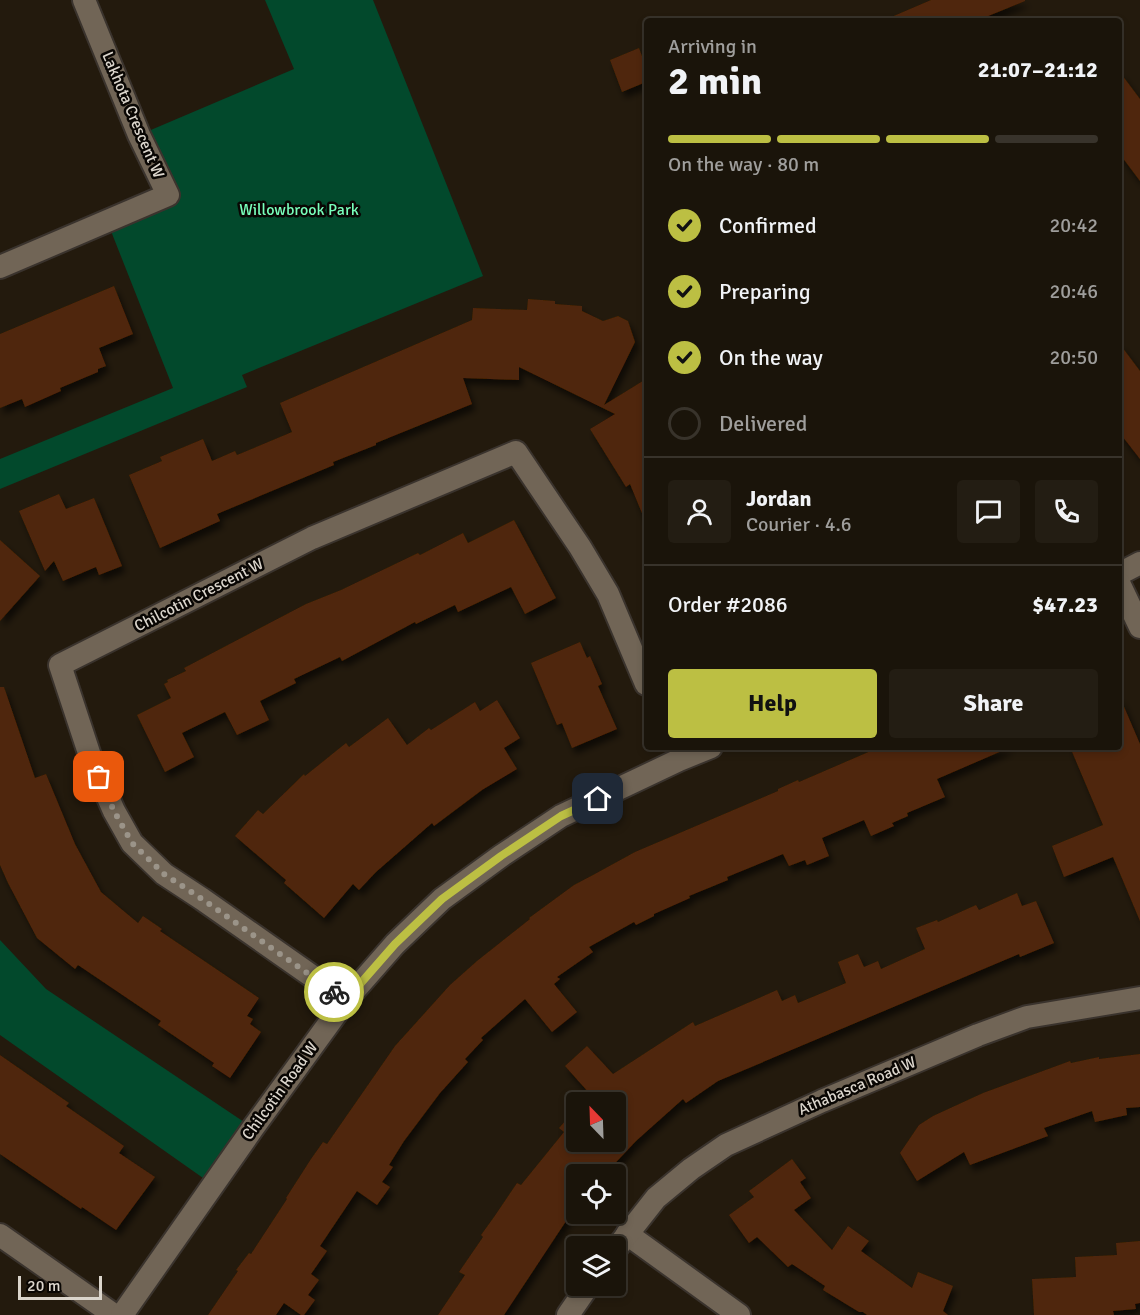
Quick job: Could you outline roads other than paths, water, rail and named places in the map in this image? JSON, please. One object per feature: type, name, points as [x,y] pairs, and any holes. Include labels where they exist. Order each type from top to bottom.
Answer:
[{"type":"street","name":"Lakhota Crescent W","points":[[0,267],[168,195],[139,135],[84,0]]},
{"type":"street","name":"Chilcotin Crescent W","points":[[346,1000],[164,874],[132,843],[114,811],[91,759],[60,666],[312,538],[516,452],[608,594],[644,679]]},
{"type":"street","points":[[1122,572],[1140,562]]},
{"type":"street","points":[[1122,589],[1140,627]]},
{"type":"street","name":"Chilcotin Road W","points":[[122,1315],[346,1000],[395,944],[442,899],[561,816],[676,754],[696,750]]},
{"type":"street","name":"Athabasca Road W","points":[[626,1236],[656,1198],[691,1169],[726,1145],[822,1101],[988,1031],[1027,1017],[1140,998]]},
{"type":"street","points":[[0,1235],[114,1315]]},
{"type":"street","points":[[626,1245],[739,1315]]},
{"type":"street","points":[[568,1315],[581,1296]]},
{"type":"park label","name":"Willowbrook Park","points":[[299,210]]}]
